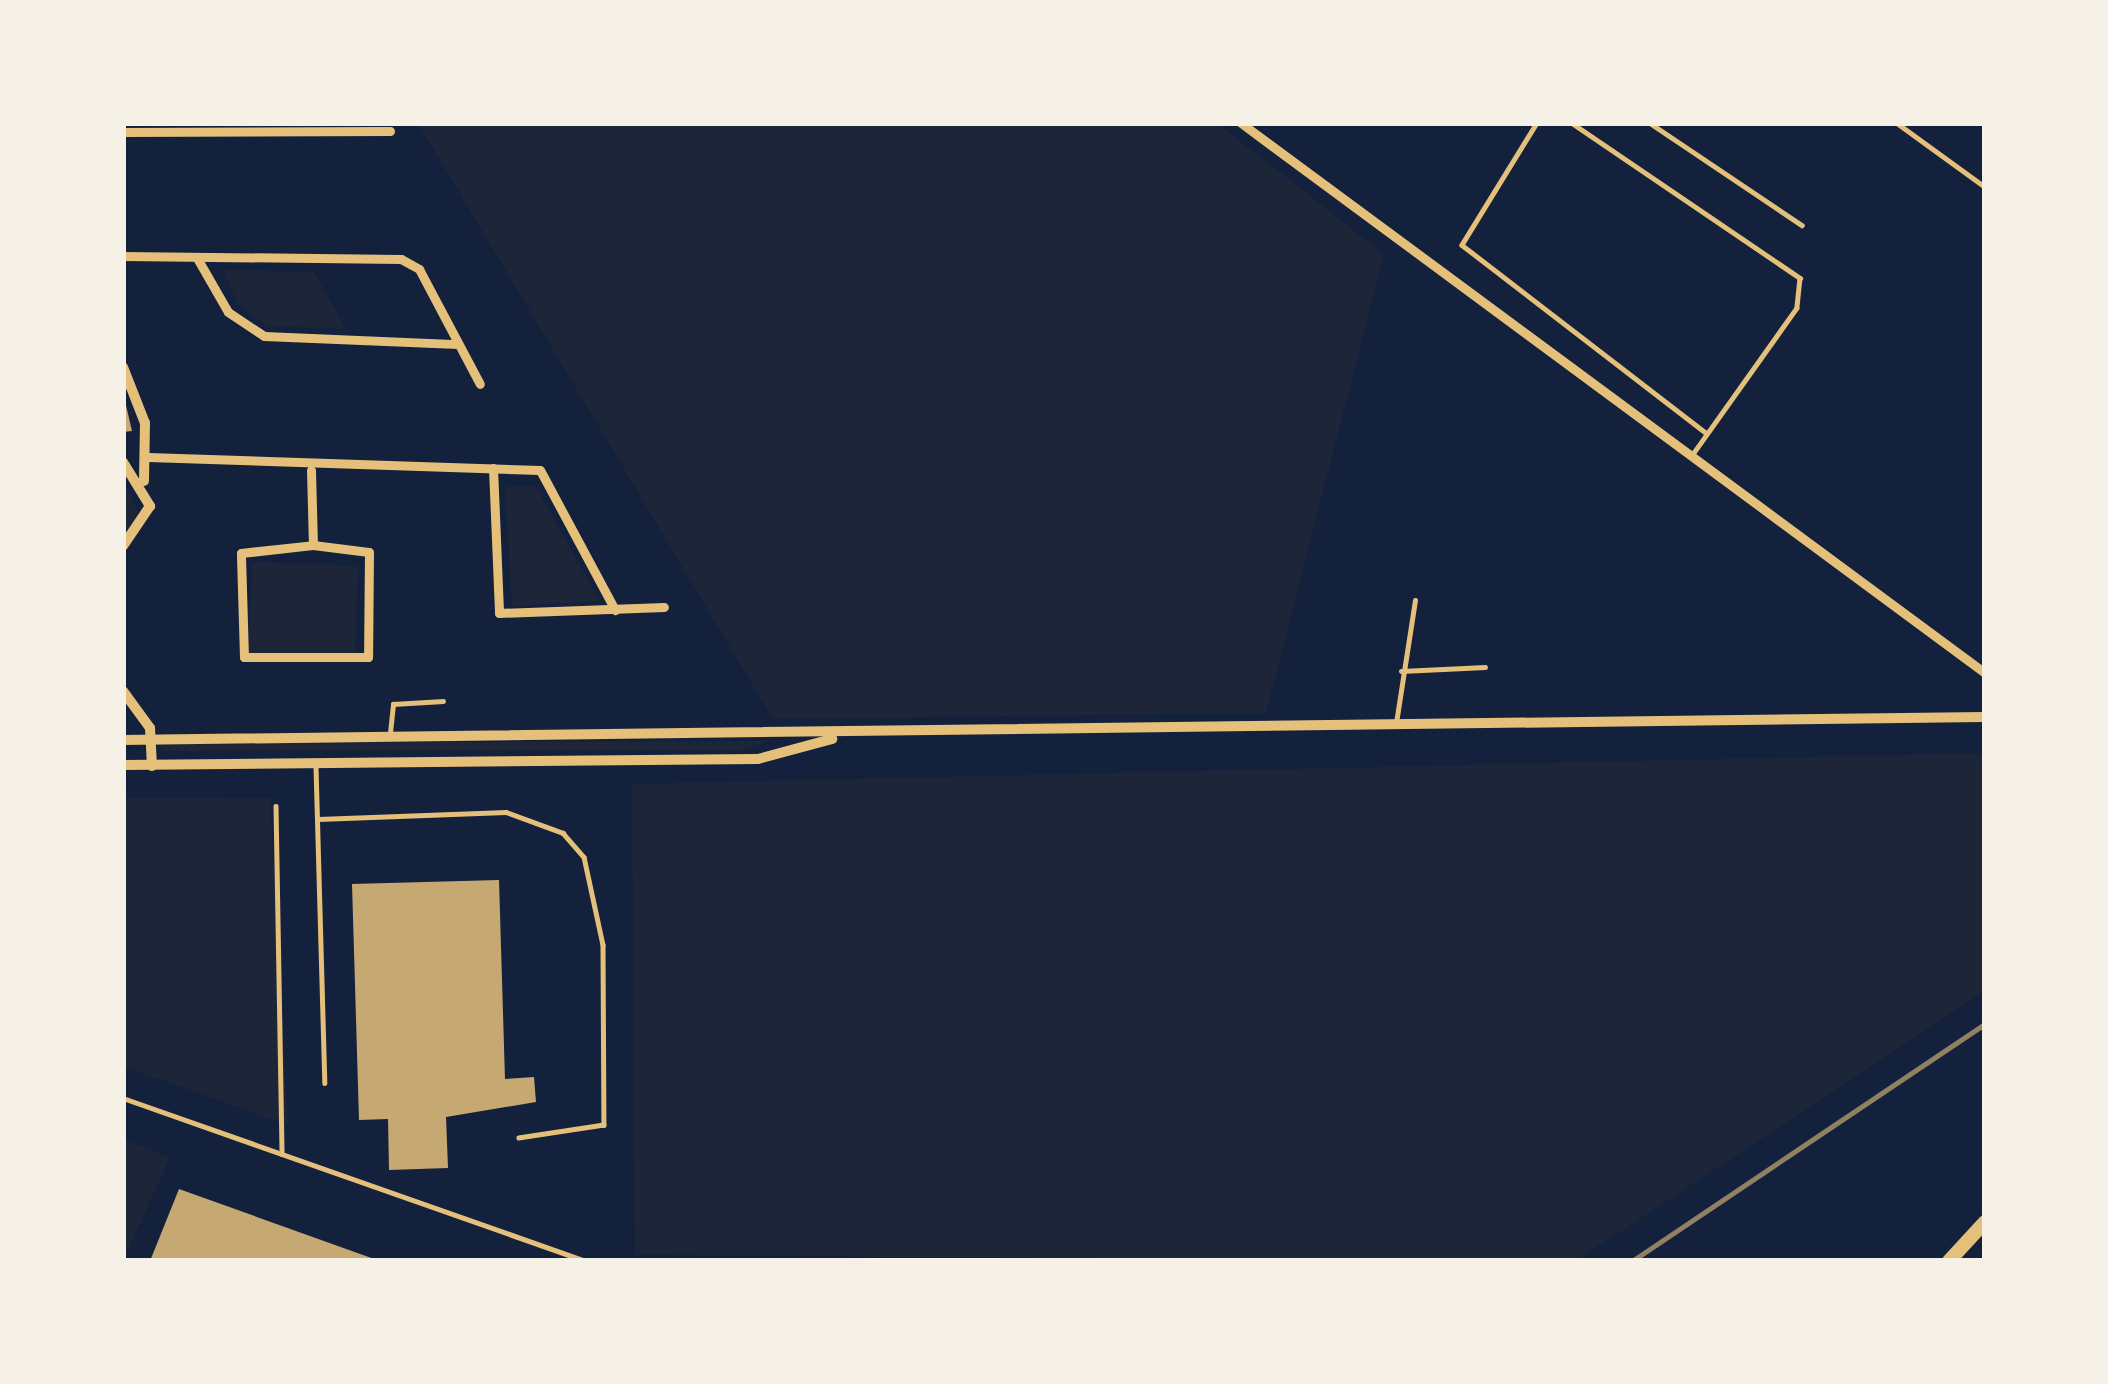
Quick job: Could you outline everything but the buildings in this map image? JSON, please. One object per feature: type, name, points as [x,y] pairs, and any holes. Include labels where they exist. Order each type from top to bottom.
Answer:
[{"type":"main road","points":[[1949,1261],[1985,1222]]},
{"type":"street","points":[[1241,123],[1985,673]]},
{"type":"street","points":[[123,132],[336,127],[390,131]]},
{"type":"street","points":[[123,256],[401,259],[419,269],[480,385]]},
{"type":"street","points":[[197,258],[228,312],[264,336],[458,344]]},
{"type":"street","points":[[123,367],[148,458],[144,481],[148,519],[123,546]]},
{"type":"street","points":[[148,458],[311,470],[540,470],[615,610]]},
{"type":"street","points":[[123,462],[144,481]]},
{"type":"street","points":[[494,468],[499,613],[664,607]]},
{"type":"street","points":[[311,470],[313,545]]},
{"type":"street","points":[[313,545],[369,552],[368,657],[244,657],[241,553],[313,545]]},
{"type":"street","points":[[123,691],[152,741],[152,766]]},
{"type":"street","points":[[123,740],[841,736],[1985,716]]},
{"type":"street","points":[[123,765],[316,767],[758,759],[841,736]]},
{"type":"lane","points":[[1537,123],[1462,245],[1707,434]]},
{"type":"lane","points":[[1572,123],[1800,278],[1797,308],[1693,455]]},
{"type":"lane","points":[[1650,123],[1802,225]]},
{"type":"lane","points":[[1897,123],[1985,188]]},
{"type":"lane","points":[[1396,723],[1398,671],[1415,600]]},
{"type":"lane","points":[[1398,671],[1485,667]]},
{"type":"lane","points":[[390,739],[393,704],[443,700]]},
{"type":"lane","points":[[316,767],[325,1083]]},
{"type":"lane","points":[[276,806],[282,1154]]},
{"type":"lane","points":[[318,818],[506,812],[563,833],[584,857],[603,945],[604,1126],[519,1138]]},
{"type":"lane","points":[[123,1098],[587,1261]]},
{"type":"shaded area","points":[[418,123],[1217,123],[1384,254],[1266,713],[773,719]]},
{"type":"shaded area","points":[[223,270],[314,272],[346,329],[268,326],[238,305]]},
{"type":"shaded area","points":[[123,479],[138,512],[123,538]]},
{"type":"shaded area","points":[[505,487],[536,487],[600,601],[512,606]]},
{"type":"shaded area","points":[[252,562],[358,566],[355,658],[249,654]]},
{"type":"shaded area","points":[[769,741],[739,751],[160,751],[160,743]]},
{"type":"shaded area","points":[[1985,753],[1985,991],[1576,1261],[635,1255],[632,784]]},
{"type":"shaded area","points":[[123,797],[270,798],[288,1125],[123,1066]]},
{"type":"shaded area","points":[[123,1139],[170,1158],[123,1260]]},
{"type":"railway","points":[[1632,1261],[1985,1024]]}]
